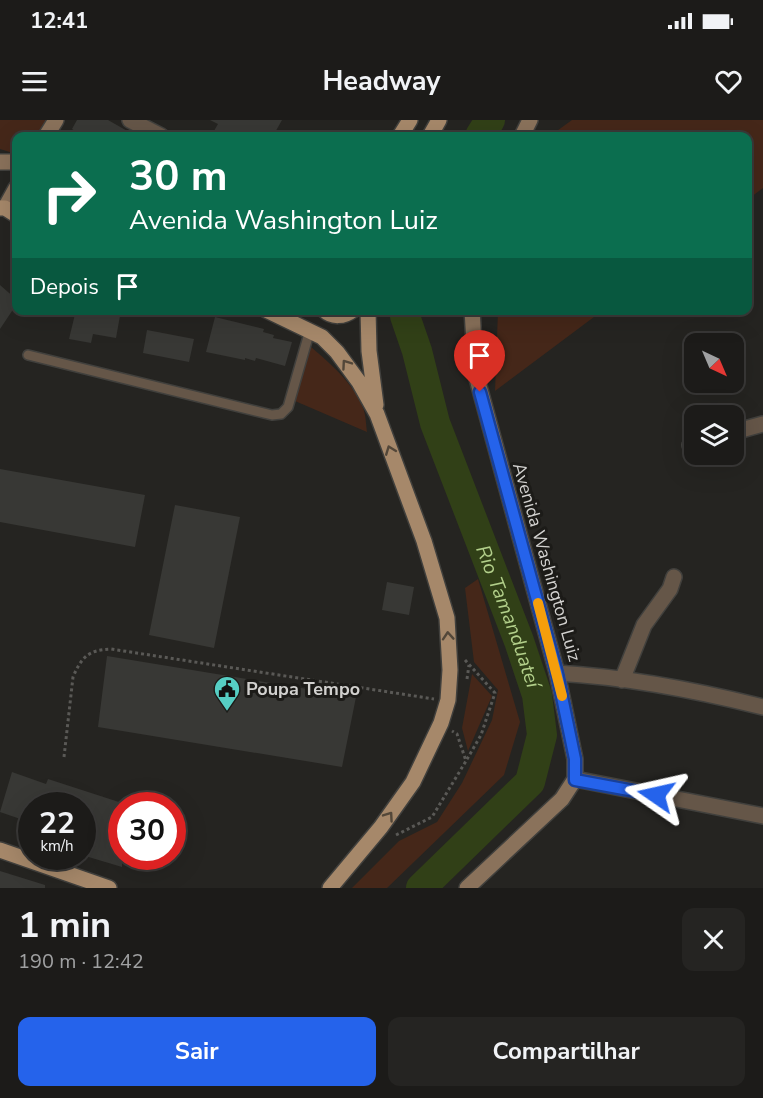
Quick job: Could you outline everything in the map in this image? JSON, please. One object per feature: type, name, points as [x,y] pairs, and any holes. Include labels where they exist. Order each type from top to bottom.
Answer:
[{"type":"main road","points":[[277,315],[310,330],[337,352],[377,414],[433,565],[447,618],[450,670],[448,700],[441,723],[413,782],[381,827],[330,888]]},
{"type":"main road","points":[[368,315],[369,351],[377,414]]},
{"type":"main road","points":[[0,850],[109,888]]},
{"type":"street","points":[[130,120],[153,132]]},
{"type":"street","name":"Avenida Washington Luiz","points":[[472,315],[476,375],[557,673],[575,759],[575,780]]},
{"type":"street","points":[[744,429],[763,424]]},
{"type":"street","points":[[622,680],[644,625],[670,589],[674,576]]},
{"type":"street","points":[[557,673],[702,692],[763,706]]},
{"type":"street","points":[[467,888],[562,799],[575,780],[763,816]]},
{"type":"lane","points":[[28,355],[273,415],[281,414],[288,407],[310,330]]},
{"type":"path","points":[[391,837],[432,817],[481,735],[495,693],[448,644]]},
{"type":"path","points":[[64,757],[74,677],[78,665],[86,655],[98,650],[111,649],[448,700]]},
{"type":"path","points":[[441,723],[457,734],[466,761]]},
{"type":"shaded area","points":[[0,120],[50,120],[42,132],[12,132],[12,153],[0,149]]},
{"type":"shaded area","points":[[572,120],[763,120],[763,188],[752,196],[752,132],[555,132]]},
{"type":"shaded area","points":[[498,315],[597,315],[495,391]]},
{"type":"shaded area","points":[[311,347],[334,367],[359,399],[364,411],[367,432],[295,401]]},
{"type":"shaded area","points":[[478,579],[520,722],[504,775],[387,888],[352,888],[399,841],[437,822],[462,783],[492,720],[498,690],[474,662],[465,588]]},
{"type":"shaded area","points":[[472,674],[492,696],[468,751],[462,728]]},
{"type":"building","points":[[77,120],[108,120],[129,132],[74,132],[72,129]]},
{"type":"building","points":[[210,120],[282,120],[275,132],[233,132],[229,130],[228,132],[213,132],[218,124]]},
{"type":"building","points":[[0,285],[12,296],[12,311],[0,329]]},
{"type":"building","points":[[75,315],[120,315],[116,338],[93,334],[91,343],[69,339]]},
{"type":"building","points":[[215,317],[264,329],[263,332],[274,335],[273,338],[292,342],[285,366],[256,358],[255,361],[245,358],[245,360],[206,352]]},
{"type":"building","points":[[147,330],[194,339],[189,362],[143,353]]},
{"type":"building","points":[[0,469],[145,495],[135,547],[0,522]]},
{"type":"building","points":[[175,505],[240,517],[214,648],[149,635]]},
{"type":"building","points":[[387,582],[414,587],[409,615],[382,610]]},
{"type":"building","name":"Poupa Tempo","points":[[107,656],[356,697],[342,767],[98,727]]},
{"type":"building","points":[[12,772],[46,784],[48,779],[88,792],[18,792],[18,818],[0,812]]},
{"type":"building","points":[[96,795],[108,798],[108,863],[96,859]]},
{"type":"building","points":[[0,871],[45,885],[45,888],[0,888]]},
{"type":"waterway","name":"Rio Tamanduateí","points":[[482,132],[490,120]]},
{"type":"waterway","name":"Rio Tamanduateí","points":[[405,315],[417,351],[435,423],[519,641],[537,695],[542,735],[530,782],[421,888]]},
{"type":"slow traffic","points":[[538,603],[562,696]]},
{"type":"place","name":"Poupa Tempo","points":[[227,712]]},
{"type":"route","points":[[480,392],[557,673],[575,759],[575,780],[656,795]]}]
